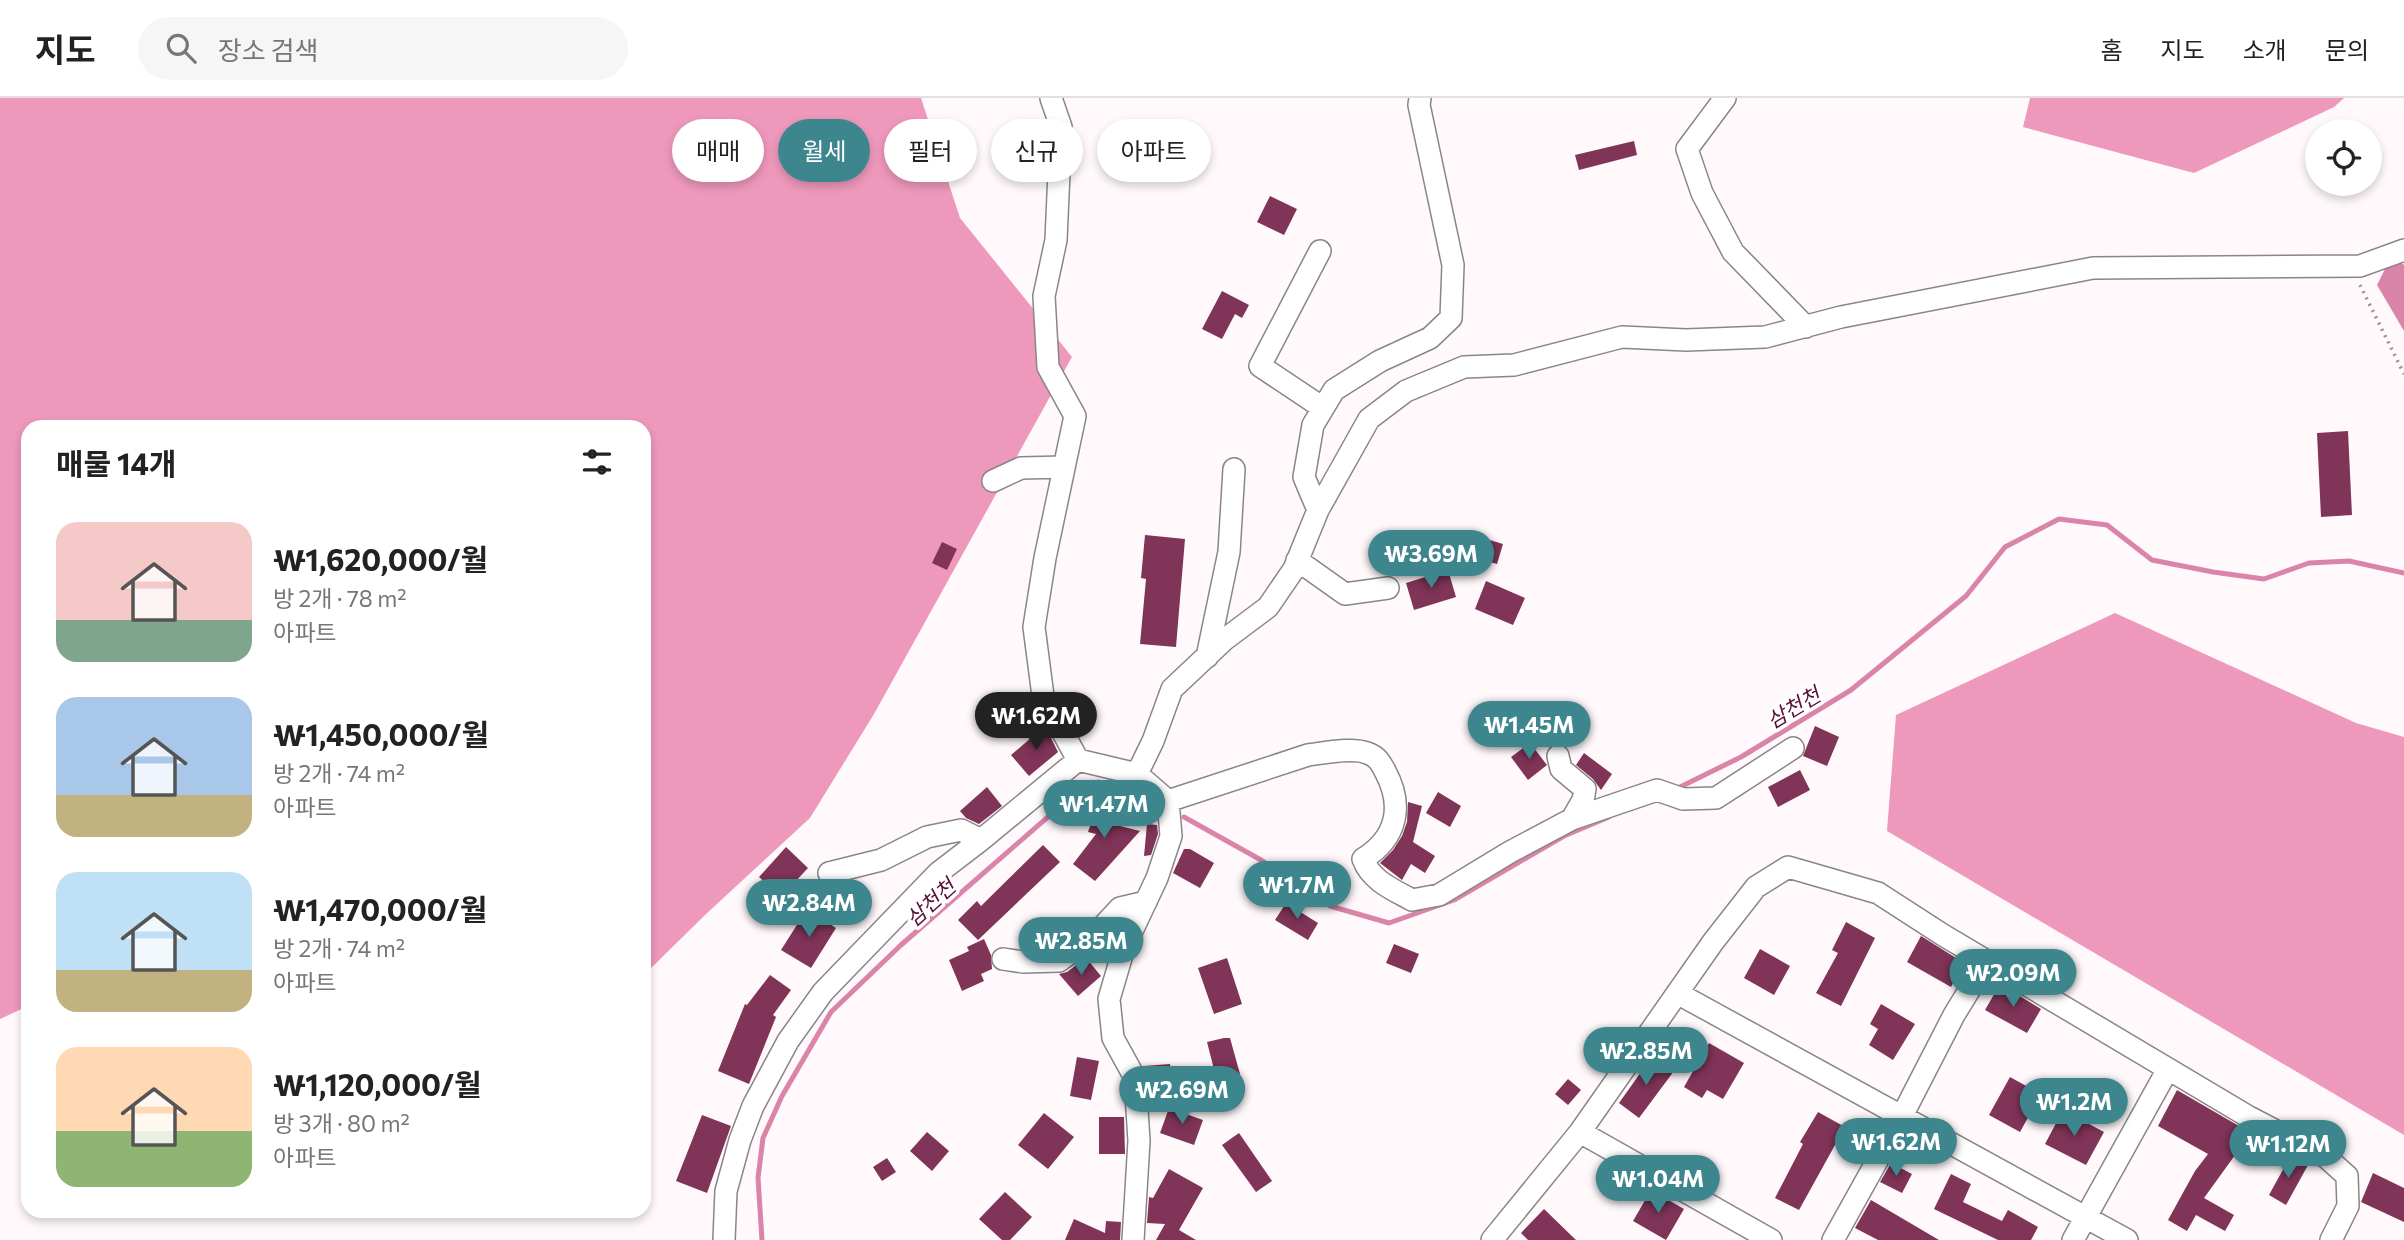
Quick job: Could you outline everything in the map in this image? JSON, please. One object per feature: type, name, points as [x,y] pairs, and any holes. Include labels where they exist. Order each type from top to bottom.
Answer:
[{"type":"street","points":[[1051,98],[1061,127],[1056,240],[1044,296],[1048,366],[1075,416],[1045,558],[1034,627],[1043,696],[1078,760],[1137,774],[1168,801],[1171,836],[1146,902],[1124,948],[1109,999],[1113,1038],[1135,1078],[1139,1141],[1133,1240]]},
{"type":"street","points":[[1318,510],[1304,478],[1312,425],[1334,390],[1380,360],[1430,338],[1451,318],[1453,265],[1419,105],[1420,98]]},
{"type":"street","points":[[1725,98],[1687,149],[1702,193],[1733,252],[1806,327]]},
{"type":"street","points":[[1137,774],[1153,741],[1172,689],[1224,640],[1268,607],[1297,560],[1318,510],[1369,419],[1406,391],[1464,367],[1514,365],[1622,337],[1686,340],[1765,337],[1841,317],[2093,268],[2360,266],[2404,250]]},
{"type":"street","points":[[1320,251],[1260,366],[1323,408]]},
{"type":"street","points":[[993,481],[1021,468],[1063,467]]},
{"type":"street","points":[[1206,657],[1229,552],[1234,469]]},
{"type":"street","points":[[1297,560],[1345,594],[1388,588]]},
{"type":"street","points":[[1168,801],[1308,755],[1366,752],[1379,759],[1390,780],[1397,809],[1393,826],[1377,851],[1363,859],[1367,870],[1412,900],[1439,895],[1510,852],[1572,819],[1657,790],[1680,798],[1716,798],[1793,748]]},
{"type":"street","points":[[1558,756],[1561,769],[1585,789],[1583,800],[1572,819]]},
{"type":"street","points":[[724,1240],[726,1191],[753,1106],[788,1041],[823,992],[938,873],[1078,760]]},
{"type":"street","points":[[829,873],[881,860],[927,837],[961,831],[981,840]]},
{"type":"street","points":[[1492,1240],[1580,1132],[1713,942],[1756,887],[1788,867],[1878,893],[2249,1117],[2326,1157],[2347,1175],[2348,1206],[2331,1240]]},
{"type":"street","points":[[1003,959],[1023,962],[1059,961],[1095,934],[1120,908],[1146,902]]},
{"type":"street","points":[[1833,1240],[1954,1015],[1987,961]]},
{"type":"street","points":[[1677,993],[2127,1240]]},
{"type":"street","points":[[2074,1240],[2168,1069]]},
{"type":"street","points":[[1580,1132],[1771,1240]]},
{"type":"path","points":[[2360,266],[2360,283],[2404,374]]},
{"type":"shaded area","points":[[0,98],[921,98],[928,119],[884,119],[884,182],[948,182],[960,218],[1072,357],[874,714],[810,818],[651,968],[651,420],[21,420],[21,1009],[0,1019]]},
{"type":"shaded area","points":[[2030,98],[2344,98],[2334,107],[2194,173],[2023,127]]},
{"type":"shaded area","points":[[2399,261],[2404,265],[2404,331],[2377,285],[2386,267]]},
{"type":"shaded area","points":[[2115,613],[2356,723],[2404,737],[2404,1135],[1887,831],[1896,715]]},
{"type":"building","points":[[1634,141],[1637,155],[1579,170],[1575,155]]},
{"type":"building","points":[[1270,196],[1297,209],[1284,235],[1257,222]]},
{"type":"building","points":[[1222,291],[1249,305],[1242,318],[1235,314],[1222,339],[1202,329]]},
{"type":"building","points":[[2348,431],[2352,515],[2321,517],[2317,433]]},
{"type":"building","points":[[1463,532],[1503,544],[1497,564],[1457,553]]},
{"type":"building","points":[[1145,535],[1185,539],[1176,647],[1140,644],[1146,579],[1141,578]]},
{"type":"building","points":[[942,542],[957,549],[947,570],[932,563]]},
{"type":"building","points":[[1448,570],[1456,597],[1414,610],[1406,583]]},
{"type":"building","points":[[1486,581],[1525,598],[1513,625],[1475,609]]},
{"type":"building","points":[[1528,707],[1565,709],[1562,739],[1526,736]]},
{"type":"building","points":[[1045,726],[1058,752],[1029,776],[1011,755]]},
{"type":"building","points":[[1815,726],[1839,737],[1827,766],[1803,756]]},
{"type":"building","points":[[1530,743],[1547,765],[1528,780],[1511,757]]},
{"type":"building","points":[[1584,753],[1612,774],[1601,790],[1593,779],[1576,765]]},
{"type":"building","points":[[1800,770],[1810,790],[1778,807],[1768,787]]},
{"type":"building","points":[[987,787],[1002,806],[979,824],[966,818],[960,811]]},
{"type":"building","points":[[1438,792],[1461,806],[1450,827],[1426,813]]},
{"type":"building","points":[[1100,798],[1122,805],[1116,825],[1140,831],[1095,881],[1073,864],[1096,834],[1088,832]]},
{"type":"building","points":[[1408,802],[1422,806],[1413,842],[1435,856],[1425,873],[1411,864],[1402,880],[1380,863],[1402,836],[1407,822]]},
{"type":"building","points":[[1147,824],[1157,825],[1158,834],[1151,855],[1144,856]]},
{"type":"building","points":[[1043,845],[1060,862],[978,940],[958,920],[977,901],[981,906]]},
{"type":"building","points":[[786,847],[808,868],[781,897],[759,877]]},
{"type":"building","points":[[1184,849],[1190,849],[1214,863],[1200,888],[1173,873]]},
{"type":"building","points":[[857,883],[870,892],[856,913],[843,904]]},
{"type":"building","points":[[1286,903],[1318,923],[1308,940],[1275,920]]},
{"type":"building","points":[[807,909],[836,928],[811,968],[781,950]]},
{"type":"building","points":[[1846,922],[1875,938],[1841,1006],[1816,993],[1838,953],[1832,950]]},
{"type":"building","points":[[1921,936],[1964,963],[1951,987],[1907,962]]},
{"type":"building","points":[[984,939],[991,955],[992,969],[981,974],[984,981],[962,991],[949,960],[969,951],[967,947]]},
{"type":"building","points":[[1394,944],[1419,954],[1411,973],[1386,963]]},
{"type":"building","points":[[1760,949],[1790,966],[1774,995],[1744,978]]},
{"type":"building","points":[[1086,958],[1101,976],[1078,996],[1059,974],[1067,972]]},
{"type":"building","points":[[1227,958],[1242,1004],[1214,1014],[1198,968]]},
{"type":"building","points":[[770,975],[791,990],[773,1015],[776,1017],[749,1084],[718,1071],[745,1004],[747,1005]]},
{"type":"building","points":[[2000,984],[2041,1009],[2027,1033],[1985,1010]]},
{"type":"building","points":[[1881,1004],[1915,1024],[1893,1060],[1869,1045],[1878,1029],[1870,1024]]},
{"type":"building","points":[[1230,1038],[1240,1074],[1217,1081],[1207,1042]]},
{"type":"building","points":[[1709,1043],[1744,1063],[1723,1099],[1707,1090],[1702,1098],[1684,1087]]},
{"type":"building","points":[[1077,1057],[1099,1061],[1091,1100],[1070,1096]]},
{"type":"building","points":[[1651,1058],[1674,1071],[1639,1118],[1619,1103]]},
{"type":"building","points":[[1170,1064],[1173,1097],[1150,1099],[1144,1066]]},
{"type":"building","points":[[2010,1077],[2041,1094],[2020,1132],[1989,1115]]},
{"type":"building","points":[[1568,1079],[1581,1090],[1568,1105],[1555,1094]]},
{"type":"building","points":[[2177,1090],[2251,1133],[2204,1198],[2234,1215],[2225,1231],[2196,1215],[2187,1231],[2168,1220],[2195,1171],[2208,1154],[2158,1126]]},
{"type":"building","points":[[1169,1108],[1203,1120],[1194,1145],[1160,1133]]},
{"type":"building","points":[[2063,1110],[2104,1132],[2086,1165],[2045,1144]]},
{"type":"building","points":[[1818,1112],[1845,1127],[1799,1210],[1775,1198],[1803,1144],[1800,1142]]},
{"type":"building","points":[[1044,1113],[1074,1137],[1048,1169],[1018,1145]]},
{"type":"building","points":[[702,1115],[731,1126],[707,1193],[676,1181]]},
{"type":"building","points":[[1099,1117],[1124,1117],[1125,1154],[1099,1154]]},
{"type":"building","points":[[927,1132],[949,1151],[932,1171],[910,1151]]},
{"type":"building","points":[[1239,1133],[1272,1181],[1256,1192],[1222,1145]]},
{"type":"building","points":[[2291,1155],[2308,1165],[2286,1205],[2269,1195]]},
{"type":"building","points":[[887,1158],[896,1172],[882,1181],[873,1167]]},
{"type":"building","points":[[1891,1163],[1912,1174],[1902,1193],[1880,1182]]},
{"type":"building","points":[[1169,1169],[1203,1188],[1179,1230],[1196,1240],[1156,1240],[1165,1224],[1147,1223],[1149,1197],[1153,1198]]},
{"type":"building","points":[[2373,1173],[2404,1188],[2404,1222],[2361,1202]]},
{"type":"building","points":[[1951,1174],[1971,1184],[1963,1202],[2002,1221],[2008,1210],[2038,1227],[2031,1240],[1998,1240],[1934,1209]]},
{"type":"building","points":[[1651,1190],[1684,1209],[1666,1240],[1633,1221]]},
{"type":"building","points":[[1005,1192],[1032,1217],[1010,1240],[1002,1240],[979,1219]]},
{"type":"building","points":[[1871,1200],[1939,1240],[1878,1240],[1855,1228]]},
{"type":"building","points":[[1544,1209],[1576,1240],[1528,1240],[1521,1233]]},
{"type":"building","points":[[1074,1219],[1105,1233],[1106,1221],[1121,1222],[1120,1240],[1065,1240]]},
{"type":"waterway","name":"삼천천","points":[[1676,789],[1741,757],[1851,690],[1966,596],[2005,547],[2059,519],[2107,525],[2152,560],[2213,572],[2264,579],[2309,563],[2349,561],[2404,573]]},
{"type":"waterway","name":"삼천천","points":[[762,1240],[758,1178],[763,1138],[782,1096],[831,1012],[901,945],[1072,796],[1098,782],[1154,806]]},
{"type":"waterway","name":"삼천천","points":[[1184,817],[1261,860],[1330,906],[1389,923],[1454,900],[1564,836],[1609,817]]}]
